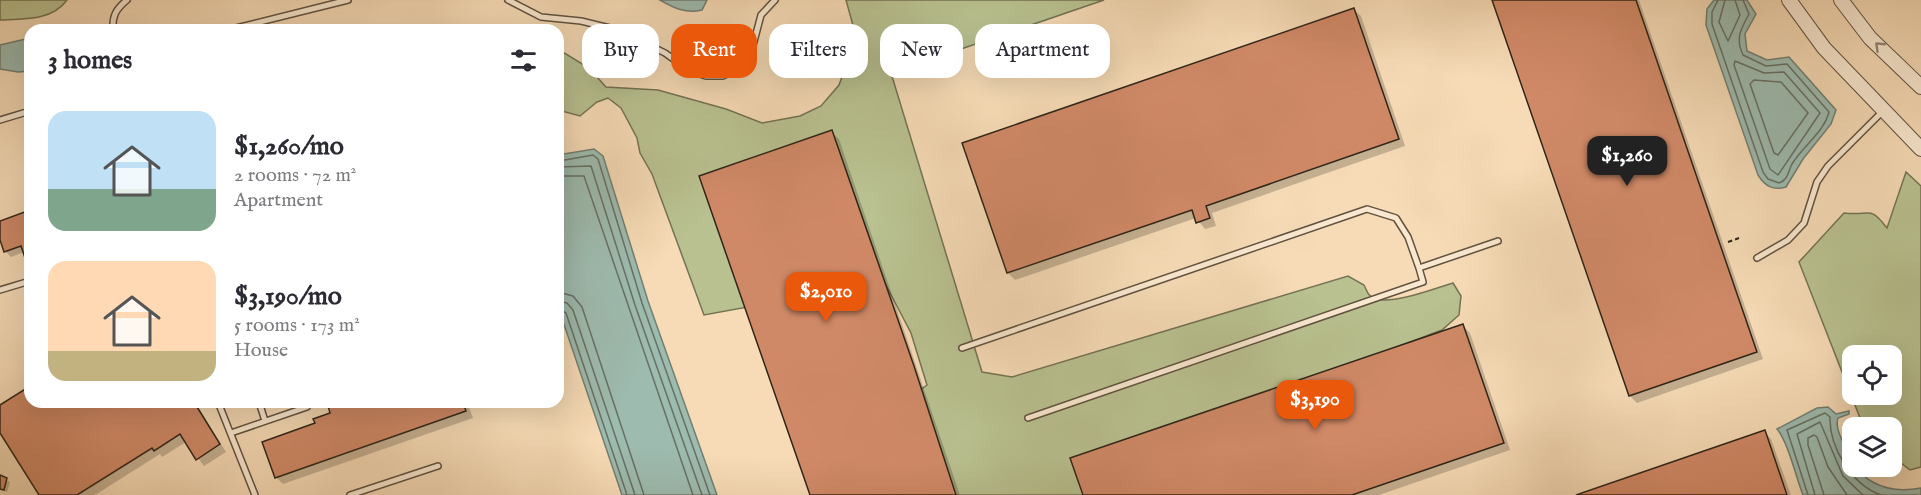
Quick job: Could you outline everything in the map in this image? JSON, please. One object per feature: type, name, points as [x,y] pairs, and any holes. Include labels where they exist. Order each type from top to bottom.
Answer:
[{"type":"street","points":[[1789,0],[1824,48],[1921,149]]},
{"type":"street","points":[[1841,0],[1870,38],[1921,87]]},
{"type":"lane","points":[[112,24],[112,19],[117,9],[127,0]]},
{"type":"lane","points":[[252,24],[348,0]]},
{"type":"lane","points":[[508,0],[541,17],[581,21],[618,30],[665,53],[690,71],[706,76],[723,76],[738,69],[751,53],[761,15],[769,3],[775,0]]},
{"type":"lane","points":[[1757,258],[1788,240],[1804,222],[1817,182],[1828,166],[1883,110]]},
{"type":"lane","points":[[0,120],[24,113]]},
{"type":"lane","points":[[962,348],[1367,209],[1396,218],[1408,237],[1423,282],[1028,418]]},
{"type":"lane","points":[[1419,268],[1498,241]]},
{"type":"lane","points":[[0,290],[24,282]]},
{"type":"lane","points":[[221,408],[255,495]]},
{"type":"lane","points":[[261,408],[266,422]]},
{"type":"lane","points":[[231,433],[304,408]]},
{"type":"lane","points":[[351,495],[438,466]]},
{"type":"path","points":[[1728,242],[1739,238]]},
{"type":"green space","points":[[0,0],[67,0],[53,12],[36,18],[0,20]]},
{"type":"green space","points":[[846,0],[1104,0],[1034,24],[975,24],[975,44],[963,48],[963,24],[880,24],[880,78],[893,78],[982,372],[1012,377],[1348,276],[1364,285],[1371,297],[1384,300],[1414,295],[1453,283],[1461,296],[1459,315],[1442,330],[1315,378],[1322,495],[868,495],[910,397],[927,385],[911,333],[878,270],[802,297],[704,315],[652,174],[640,153],[637,138],[621,108],[608,98],[597,102],[580,116],[564,112],[564,53],[582,64],[582,78],[598,78],[606,87],[658,90],[726,109],[762,123],[800,116],[821,106],[839,85],[842,78],[868,78],[868,24],[853,24]]},
{"type":"green space","points":[[1906,172],[1921,186],[1921,467],[1910,470],[1902,464],[1902,417],[1860,417],[1855,405],[1902,405],[1902,345],[1842,345],[1842,372],[1799,262],[1844,213],[1869,213],[1877,216],[1887,228]]},
{"type":"water","points":[[660,0],[707,0],[702,10],[685,11]]},
{"type":"water","points":[[1714,0],[1747,0],[1756,14],[1745,34],[1747,51],[1767,60],[1789,57],[1836,110],[1831,124],[1803,159],[1786,187],[1770,187],[1758,175],[1706,25],[1707,9]]},
{"type":"water","points":[[24,39],[24,72],[0,69],[0,45]]},
{"type":"water","points":[[594,149],[603,156],[648,301],[717,495],[622,495],[564,325],[564,154]]},
{"type":"water","points":[[1828,407],[1836,414],[1849,411],[1849,414],[1838,418],[1837,421],[1842,440],[1842,477],[1866,477],[1884,487],[1895,489],[1921,488],[1921,495],[1803,495],[1788,451],[1777,429],[1817,408]]},
{"type":"building","points":[[1492,0],[1636,0],[1757,352],[1629,396]]},
{"type":"building","points":[[1354,8],[1399,139],[1206,206],[1210,218],[1196,223],[1192,210],[1007,273],[962,143]]},
{"type":"building","points":[[832,130],[956,495],[810,495],[699,176]]},
{"type":"building","points":[[24,212],[24,255],[21,246],[4,252],[0,240],[0,221]]},
{"type":"building","points":[[1463,324],[1504,443],[1352,495],[1083,495],[1070,458]]},
{"type":"building","points":[[24,390],[24,408],[198,408],[220,444],[196,460],[180,434],[154,451],[152,448],[77,495],[39,495],[0,433],[0,405]]},
{"type":"building","points":[[329,408],[465,408],[466,411],[275,478],[262,442],[315,423],[313,419],[330,413]]},
{"type":"building","points":[[1765,430],[1787,495],[1576,495]]},
{"type":"building","points":[[0,475],[7,478],[4,490],[0,489]]}]
